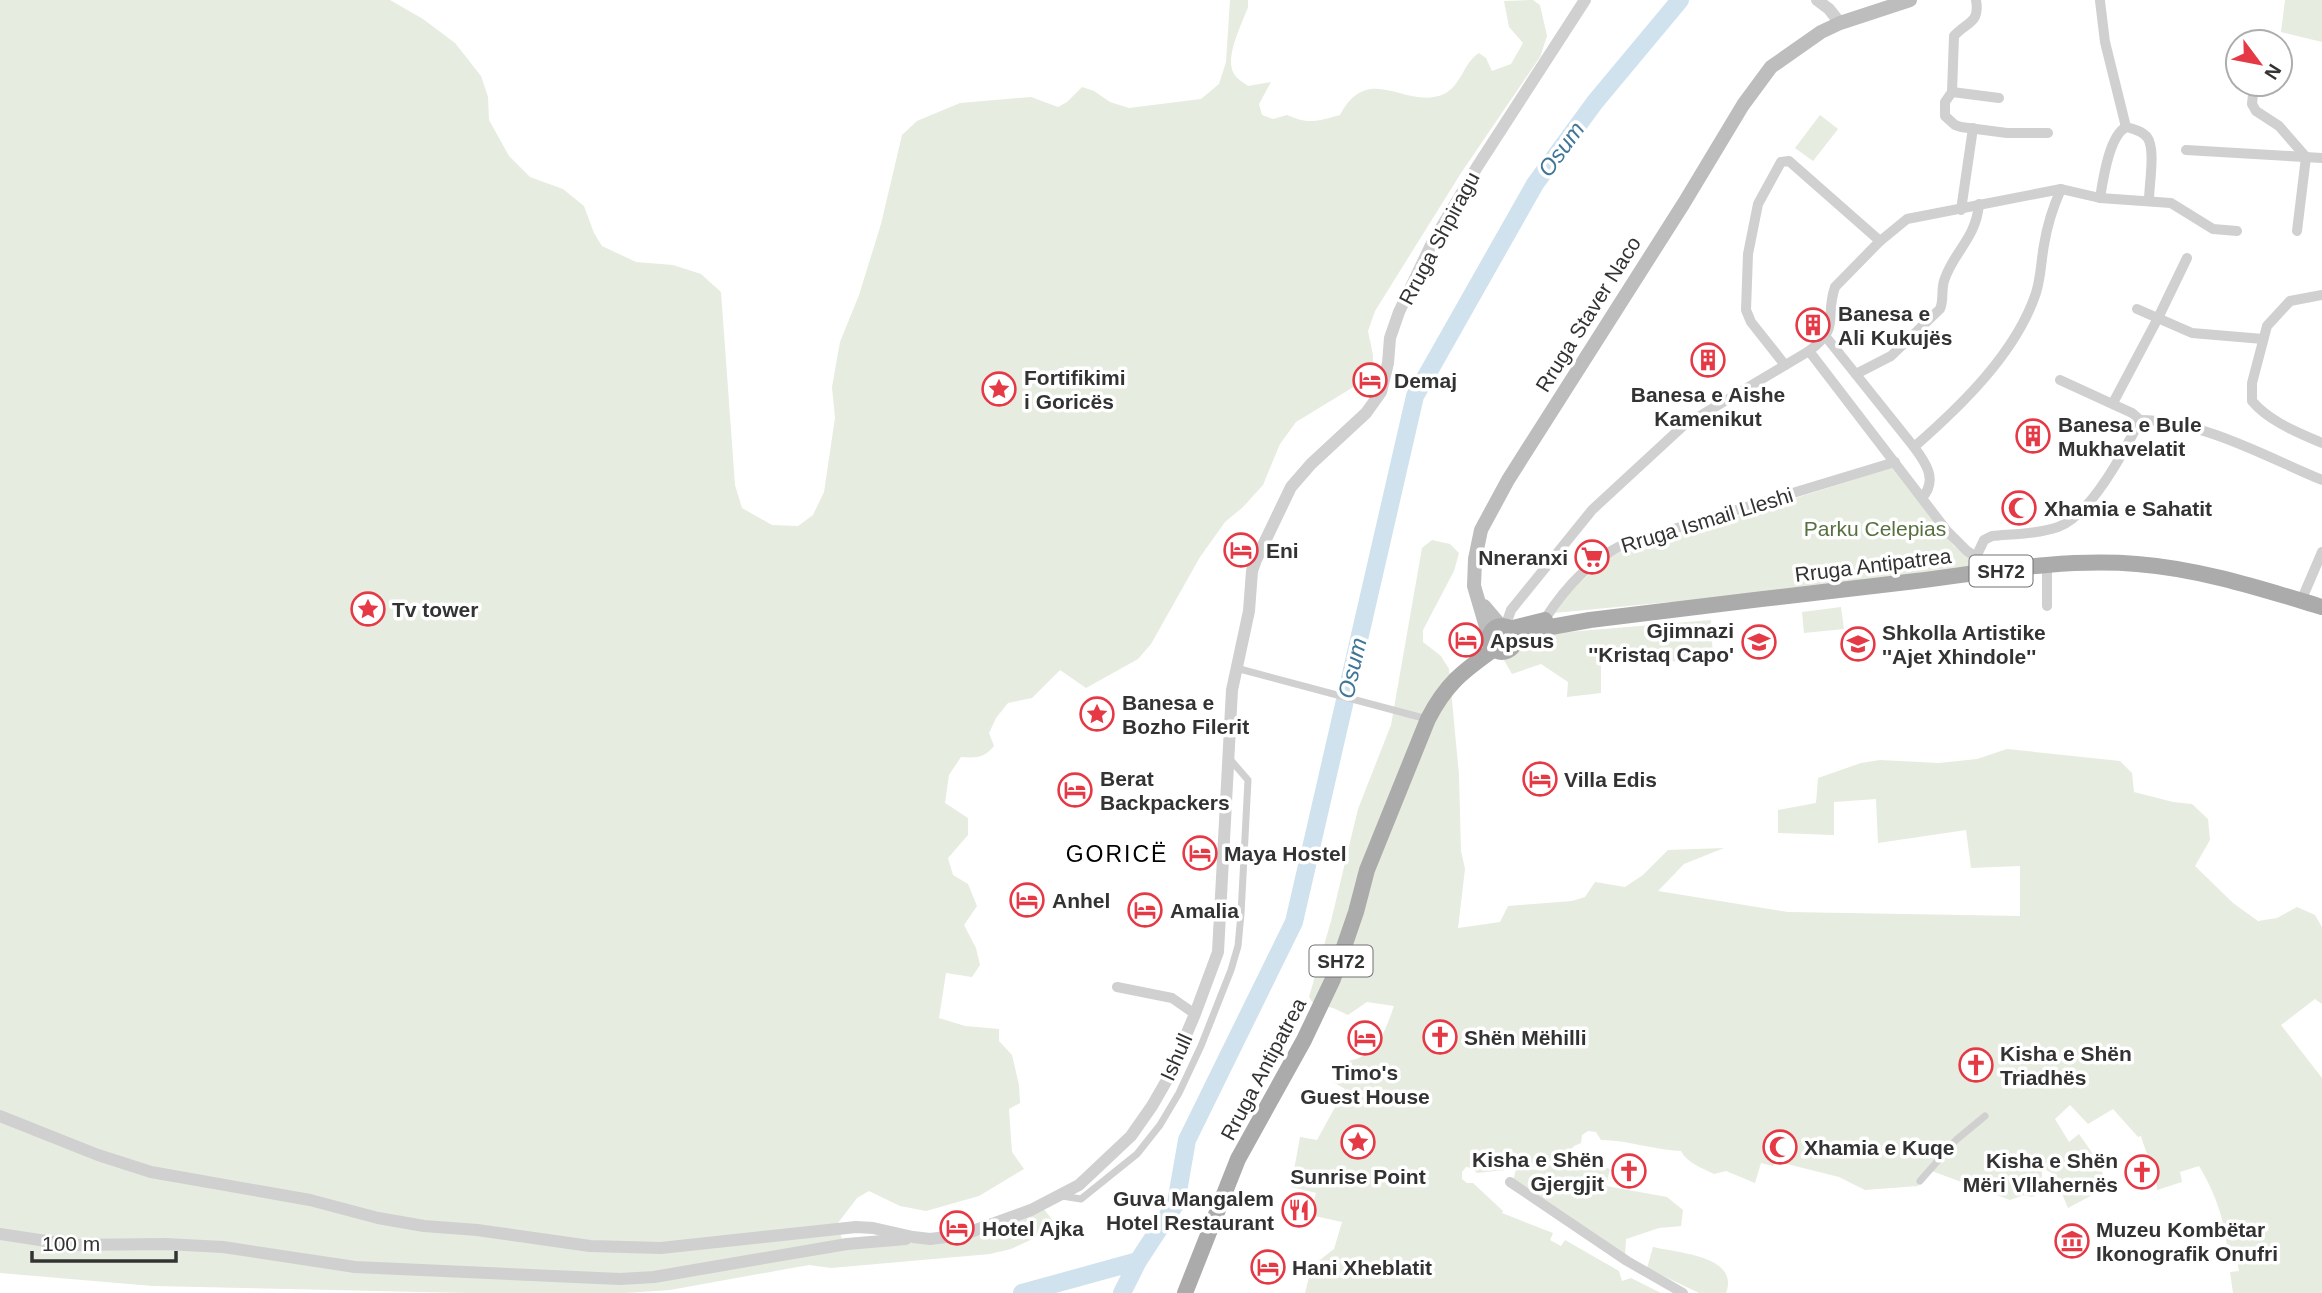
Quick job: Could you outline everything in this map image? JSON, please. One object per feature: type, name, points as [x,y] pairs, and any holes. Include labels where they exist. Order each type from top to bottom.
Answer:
[{"type":"main road","points":[[1840,23],[1910,0]]},
{"type":"main road","name":"Rruga Staver Naco","points":[[1502,635],[1476,597],[1475,559],[1481,530],[1508,480],[1696,184],[1743,105],[1771,67],[1821,32],[1840,23]]},
{"type":"main road","name":"Rruga Antipatrea","points":[[1502,635],[1531,634],[1556,626],[1976,565],[2047,566],[2104,563],[2154,566],[2233,581],[2322,607]]},
{"type":"main road","name":"Rruga Antipatrea","points":[[1185,1293],[1238,1159],[1304,1040],[1333,979],[1367,870],[1428,719],[1440,696],[1464,669],[1502,635],[1545,620],[1654,606],[1675,609]]},
{"type":"street","name":"Rruga Shpiragu","points":[[1236,667],[1248,611],[1252,571],[1284,500],[1301,475],[1366,413],[1381,392],[1388,363],[1390,338],[1399,312],[1432,243],[1477,167],[1585,0]]},
{"type":"street","points":[[1817,0],[1829,9],[1840,23]]},
{"type":"street","points":[[1976,0],[1976,17],[1954,36],[1952,92],[1945,102],[1945,116],[1955,125],[1973,128],[2007,133],[2048,133]]},
{"type":"street","points":[[2100,1],[2105,42],[2126,127]]},
{"type":"street","points":[[1952,92],[1999,98]]},
{"type":"street","points":[[2253,98],[2256,111],[2279,126],[2306,157],[2297,232]]},
{"type":"street","points":[[2100,198],[2113,144],[2119,131],[2126,127],[2141,131],[2148,138],[2151,149],[2149,200]]},
{"type":"street","points":[[1961,210],[1973,128]]},
{"type":"street","points":[[2186,149],[2322,158]]},
{"type":"street","points":[[1785,365],[1751,322],[1746,310],[1748,254],[1758,204],[1781,162],[1789,161],[1880,241]]},
{"type":"street","points":[[1914,447],[1960,404],[2016,336],[2036,292],[2048,227],[2061,189]]},
{"type":"street","points":[[1502,635],[1511,610],[1592,510],[1611,492],[1683,426],[1809,351],[1826,337],[1835,287],[1880,241],[1907,219],[2061,189],[2100,198],[2171,203],[2213,229],[2237,231]]},
{"type":"street","points":[[1856,374],[1891,356],[1940,309],[1943,283],[1973,232],[1979,204]]},
{"type":"street","points":[[2113,403],[2187,258]]},
{"type":"street","points":[[2322,295],[2290,301],[2267,326],[2252,383],[2252,401],[2261,411],[2322,443]]},
{"type":"street","points":[[2137,309],[2192,333],[2263,340]]},
{"type":"street","points":[[1826,337],[1927,465],[1928,491],[1922,498]]},
{"type":"street","points":[[1809,351],[1976,565]]},
{"type":"street","points":[[2060,380],[2113,403],[2140,419],[2158,420],[2233,441],[2322,480]]},
{"type":"street","points":[[1976,565],[1984,540],[2047,530],[2073,519],[2083,510],[2112,469],[2140,419]]},
{"type":"street","name":"Rruga Ismail Lleshi","points":[[1545,620],[1563,593],[1603,556],[1625,544],[1895,462]]},
{"type":"street","points":[[2301,601],[2322,552]]},
{"type":"street","points":[[2047,566],[2047,606]]},
{"type":"street","points":[[1236,667],[1428,719]]},
{"type":"street","name":"Ishull","points":[[0,1116],[98,1155],[151,1172],[310,1200],[378,1218],[424,1226],[590,1245],[652,1248],[856,1227],[930,1239],[961,1235],[1031,1210],[1079,1185],[1119,1149],[1143,1121],[1167,1080],[1195,1014],[1218,952],[1228,757],[1236,667]]},
{"type":"street","points":[[1059,1196],[1082,1199],[1137,1154],[1160,1125],[1179,1093],[1201,1046],[1231,970],[1238,946],[1241,914],[1248,780],[1228,757]]},
{"type":"street","points":[[1117,987],[1172,998],[1195,1014]]},
{"type":"street","points":[[1920,1181],[1948,1148],[1985,1116]]},
{"type":"street","points":[[1510,1182],[1627,1261],[1683,1293]]},
{"type":"street","points":[[0,1234],[72,1245],[165,1244],[223,1247],[355,1267],[621,1279],[654,1277],[847,1244],[913,1237]]},
{"type":"green space","points":[[0,0],[390,0],[423,19],[455,43],[481,76],[488,97],[489,120],[509,156],[530,177],[563,189],[584,206],[602,246],[636,262],[673,265],[701,274],[721,292],[735,485],[742,508],[772,525],[798,526],[813,515],[824,492],[835,418],[832,387],[840,342],[859,295],[881,224],[902,135],[917,121],[960,103],[1031,97],[1058,107],[1082,87],[1094,91],[1110,102],[1129,108],[1201,99],[1219,84],[1226,62],[1230,0],[1248,0],[1248,7],[1232,50],[1231,67],[1234,74],[1248,86],[1271,82],[1259,104],[1262,115],[1273,119],[1287,115],[1301,120],[1319,120],[1340,115],[1351,99],[1363,91],[1389,90],[1430,98],[1444,94],[1455,85],[1469,62],[1479,53],[1486,58],[1492,71],[1511,64],[1523,43],[1509,27],[1504,1],[1533,0],[1540,5],[1547,36],[1540,57],[1461,173],[1375,311],[1368,331],[1373,355],[1370,373],[1360,383],[1296,422],[1280,444],[1263,485],[1225,522],[1200,557],[1151,644],[1138,659],[1086,688],[1060,670],[1032,698],[1008,703],[996,718],[989,733],[994,746],[980,756],[961,757],[949,775],[945,803],[968,818],[968,835],[948,858],[953,875],[968,884],[977,906],[964,925],[976,948],[980,965],[972,977],[946,973],[939,1018],[965,1026],[999,1029],[999,1041],[1012,1055],[1019,1085],[1020,1103],[1009,1109],[1012,1152],[1024,1169],[979,1196],[926,1211],[900,1206],[869,1191],[857,1198],[837,1224],[845,1248],[962,1238],[1043,1208],[1058,1227],[1011,1249],[990,1254],[831,1268],[809,1265],[670,1290],[625,1293],[466,1293],[153,1286],[0,1273]]},
{"type":"green space","points":[[2285,0],[2322,0],[2322,42],[2294,35],[2294,28],[2282,28]]},
{"type":"green space","points":[[1820,115],[1838,129],[1813,161],[1795,148]]},
{"type":"green space","name":"Parku Celepias","points":[[1894,467],[1954,546],[1970,558],[1971,569],[1680,605],[1670,602],[1554,613],[1565,595],[1611,556],[1641,543],[1713,524]]},
{"type":"green space","points":[[1432,540],[1450,544],[1459,553],[1454,571],[1423,630],[1423,642],[1441,656],[1449,669],[1459,775],[1461,851],[1465,869],[1458,928],[1500,922],[1508,906],[1572,901],[1585,897],[1595,882],[1625,887],[1643,875],[1668,850],[1724,848],[1684,864],[1658,891],[1788,912],[2020,916],[2020,866],[1971,868],[1966,830],[1878,843],[1876,799],[1834,802],[1834,835],[1778,833],[1778,810],[1816,803],[1818,778],[1861,763],[1880,760],[1939,763],[1977,759],[2007,749],[2120,761],[2132,773],[2134,792],[2192,804],[2208,819],[2210,840],[2195,866],[2233,903],[2258,921],[2277,918],[2297,907],[2315,915],[2322,927],[2322,1004],[2315,999],[2281,1025],[2322,1078],[2322,1293],[2233,1293],[2230,1272],[2239,1271],[2237,1260],[2228,1261],[2220,1212],[2199,1166],[2180,1172],[2182,1182],[2157,1190],[2141,1136],[2138,1137],[2113,1109],[2088,1124],[2070,1105],[2055,1119],[2069,1142],[2079,1134],[2103,1174],[2096,1193],[2068,1208],[2054,1174],[2042,1168],[2042,1177],[2036,1182],[2041,1185],[2041,1193],[2010,1200],[1929,1170],[1918,1186],[1865,1190],[1839,1177],[1775,1161],[1773,1166],[1761,1163],[1755,1183],[1726,1171],[1714,1174],[1691,1162],[1681,1151],[1601,1140],[1596,1132],[1588,1131],[1582,1135],[1581,1143],[1574,1146],[1567,1155],[1572,1152],[1584,1160],[1610,1169],[1606,1186],[1667,1197],[1683,1210],[1681,1226],[1659,1228],[1626,1239],[1625,1257],[1513,1181],[1516,1169],[1540,1170],[1564,1156],[1538,1167],[1517,1165],[1505,1170],[1477,1173],[1466,1167],[1462,1172],[1462,1179],[1473,1183],[1503,1211],[1502,1213],[1553,1233],[1550,1240],[1561,1246],[1565,1240],[1619,1271],[1622,1281],[1631,1278],[1661,1293],[1305,1293],[1312,1266],[1334,1249],[1342,1222],[1310,1215],[1316,1193],[1291,1187],[1300,1137],[1317,1140],[1345,1089],[1333,1082],[1349,1061],[1374,1048],[1394,1006],[1367,1002],[1348,1015],[1314,1004],[1309,997],[1331,921],[1358,809],[1391,725],[1422,548]]},
{"type":"green space","points":[[1841,607],[1844,629],[1804,633],[1802,612]]},
{"type":"green space","points":[[1711,620],[1713,660],[1601,664],[1601,693],[1567,697],[1568,682],[1541,664],[1512,674],[1501,655],[1556,633]]},
{"type":"green space","points":[[1653,1247],[1691,1254],[1716,1264],[1724,1271],[1728,1281],[1726,1293],[1699,1293],[1647,1268]]},
{"type":"waterway","name":"Osum","points":[[1022,1293],[1138,1261],[1176,1203],[1187,1140],[1294,922],[1415,396],[1535,184],[1595,102],[1680,0]]},
{"type":"waterway","points":[[1122,1293],[1138,1261]]},
{"type":"place","name":"Banesa e Ali Kukujës","points":[[1813,325]]},
{"type":"place","name":"Banesa e Aishe Kamenikut","points":[[1708,360]]},
{"type":"place","name":"Demaj","points":[[1370,380]]},
{"type":"place","name":"Fortifikimi i Goricës","points":[[999,389]]},
{"type":"place","name":"Banesa e Bule Mukhavelatit","points":[[2033,436]]},
{"type":"place","name":"Xhamia e Sahatit","points":[[2019,508]]},
{"type":"place","name":"Eni","points":[[1241,550]]},
{"type":"place","name":"Nneranxi","points":[[1592,557]]},
{"type":"place","name":"Tv tower","points":[[368,609]]},
{"type":"place","name":"Apsus","points":[[1466,640]]},
{"type":"place","name":"Gjimnazi ''Kristaq Capo'","points":[[1759,642]]},
{"type":"place","name":"Shkolla Artistike ''Ajet Xhindole''","points":[[1858,644]]},
{"type":"place","name":"Banesa e Bozho Filerit","points":[[1097,714]]},
{"type":"place","name":"Villa Edis","points":[[1540,779]]},
{"type":"place","name":"Berat Backpackers","points":[[1075,790]]},
{"type":"place","name":"Maya Hostel","points":[[1200,853]]},
{"type":"place","name":"Anhel","points":[[1027,900]]},
{"type":"place","name":"Amalia","points":[[1145,910]]},
{"type":"place","name":"Shën Mëhilli","points":[[1440,1037]]},
{"type":"place","name":"Timo's Guest House","points":[[1365,1038]]},
{"type":"place","name":"Kisha e Shën Triadhës","points":[[1976,1065]]},
{"type":"place","name":"Sunrise Point","points":[[1358,1142]]},
{"type":"place","name":"Xhamia e Kuqe","points":[[1780,1147]]},
{"type":"place","name":"Kisha e Shën Gjergjit","points":[[1629,1171]]},
{"type":"place","name":"Kisha e Shën Mëri Vllahernës","points":[[2142,1172]]},
{"type":"place","name":"Guva Mangalem Hotel Restaurant","points":[[1299,1210]]},
{"type":"place","name":"Hotel Ajka","points":[[957,1228]]},
{"type":"place","name":"Muzeu Kombëtar Ikonografik Onufri","points":[[2072,1241]]},
{"type":"place","name":"Hani Xheblatit","points":[[1268,1267]]},
{"type":"district","name":"GORICË","points":[[1117,854]]}]
